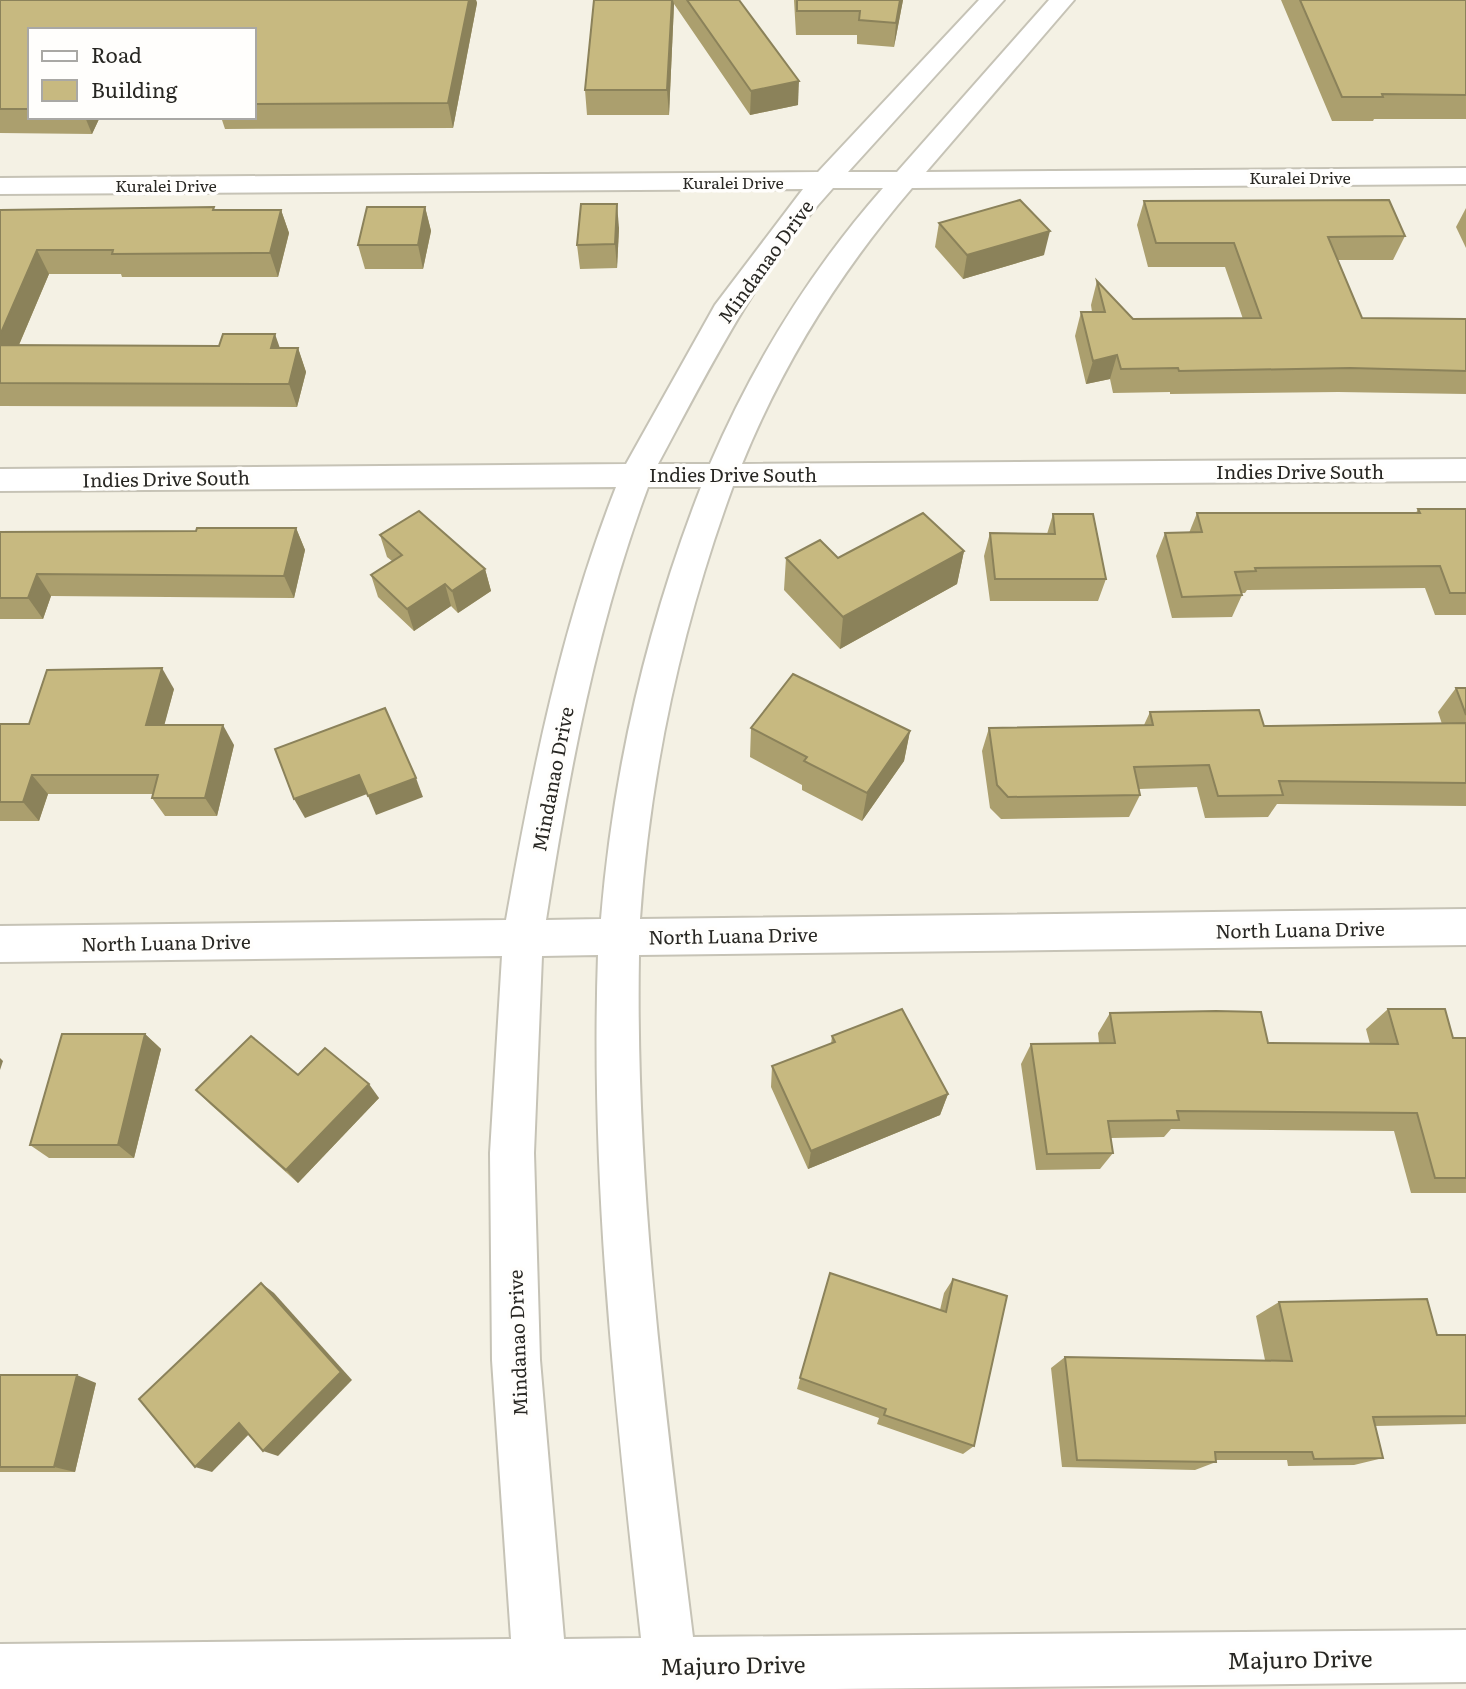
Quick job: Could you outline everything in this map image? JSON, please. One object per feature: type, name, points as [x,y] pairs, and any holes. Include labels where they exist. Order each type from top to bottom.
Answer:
[{"type":"street","name":"Mindanao Drive","points":[[540,1678],[515,1346],[512,1153],[523,938],[547,792],[578,653],[611,542],[637,474],[729,305],[803,205],[992,0]]},
{"type":"street","points":[[672,1677],[631,1312],[617,1101],[620,937],[635,802],[651,711],[680,594],[719,474],[744,414],[799,314],[831,268],[902,179],[1062,0]]},
{"type":"street","name":"Kuralei Drive","points":[[0,186],[1466,176]]},
{"type":"street","name":"Indies Drive South","points":[[0,480],[1466,470]]},
{"type":"street","name":"North Luana Drive","points":[[0,944],[1466,927]]},
{"type":"street","name":"Majuro Drive","points":[[0,1671],[540,1678],[672,1677],[1466,1656]]},
{"type":"building","points":[[0,0],[469,0],[448,103],[256,104],[256,28],[28,28],[28,109],[0,109]]},
{"type":"building","points":[[594,0],[672,0],[667,90],[585,90]]},
{"type":"building","points":[[687,0],[739,0],[799,81],[751,91]]},
{"type":"building","points":[[797,0],[900,0],[896,23],[859,20],[860,11],[797,11]]},
{"type":"building","points":[[1300,0],[1466,0],[1466,95],[1382,94],[1383,97],[1342,97]]},
{"type":"building","points":[[1020,200],[1050,231],[967,255],[939,223]]},
{"type":"building","points":[[1389,200],[1405,236],[1328,237],[1362,318],[1466,319],[1466,371],[1350,368],[1179,371],[1178,368],[1121,369],[1117,355],[1093,361],[1081,312],[1105,312],[1097,281],[1133,319],[1261,318],[1234,243],[1156,243],[1144,201]]},
{"type":"building","points":[[581,204],[617,204],[615,244],[577,245]]},
{"type":"building","points":[[214,207],[213,210],[281,210],[270,253],[112,254],[113,250],[37,250],[0,335],[0,210]]},
{"type":"building","points":[[367,207],[425,207],[418,245],[358,245]]},
{"type":"building","points":[[223,334],[275,334],[271,348],[298,348],[289,384],[0,383],[0,345],[219,346]]},
{"type":"building","points":[[1418,509],[1466,509],[1466,593],[1450,593],[1440,566],[1255,568],[1256,571],[1235,572],[1242,595],[1182,597],[1165,533],[1202,532],[1197,513],[1420,513]]},
{"type":"building","points":[[419,511],[485,569],[452,591],[445,584],[407,609],[371,575],[402,555],[380,535]]},
{"type":"building","points":[[923,513],[964,551],[843,617],[786,558],[820,540],[838,558]]},
{"type":"building","points":[[1053,514],[1093,514],[1106,579],[995,579],[990,533],[1055,534]]},
{"type":"building","points":[[197,528],[296,528],[284,576],[37,574],[28,598],[0,598],[0,532],[196,531]]},
{"type":"building","points":[[162,668],[146,725],[223,725],[205,798],[152,798],[158,775],[32,775],[23,802],[0,802],[0,724],[29,724],[47,670]]},
{"type":"building","points":[[793,674],[910,731],[867,793],[804,761],[807,757],[751,728]]},
{"type":"building","points":[[1456,688],[1466,688],[1466,715]]},
{"type":"building","points":[[385,708],[416,778],[368,796],[359,775],[294,799],[275,749]]},
{"type":"building","points":[[1259,710],[1264,726],[1466,723],[1466,783],[1279,781],[1283,795],[1218,796],[1209,765],[1134,767],[1140,795],[1008,797],[997,785],[989,728],[1153,725],[1150,712]]},
{"type":"building","points":[[902,1009],[948,1094],[811,1151],[772,1066],[835,1042],[832,1036]]},
{"type":"building","points":[[1388,1009],[1445,1009],[1453,1038],[1466,1038],[1466,1178],[1435,1178],[1417,1113],[1177,1111],[1179,1120],[1108,1121],[1113,1153],[1047,1154],[1031,1044],[1115,1043],[1110,1013],[1216,1011],[1261,1012],[1268,1043],[1398,1044]]},
{"type":"building","points":[[62,1034],[145,1034],[118,1145],[30,1145]]},
{"type":"building","points":[[251,1036],[298,1075],[325,1048],[369,1084],[286,1170],[196,1090]]},
{"type":"building","points":[[830,1273],[946,1312],[953,1279],[1007,1296],[974,1446],[884,1415],[886,1409],[800,1378]]},
{"type":"building","points":[[261,1283],[341,1372],[263,1451],[239,1423],[195,1467],[139,1399]]},
{"type":"building","points":[[1427,1299],[1437,1335],[1466,1335],[1466,1416],[1373,1417],[1383,1458],[1314,1459],[1312,1452],[1215,1452],[1216,1462],[1077,1460],[1065,1357],[1292,1361],[1279,1302]]},
{"type":"building","points":[[0,1375],[77,1375],[54,1467],[0,1467]]}]
